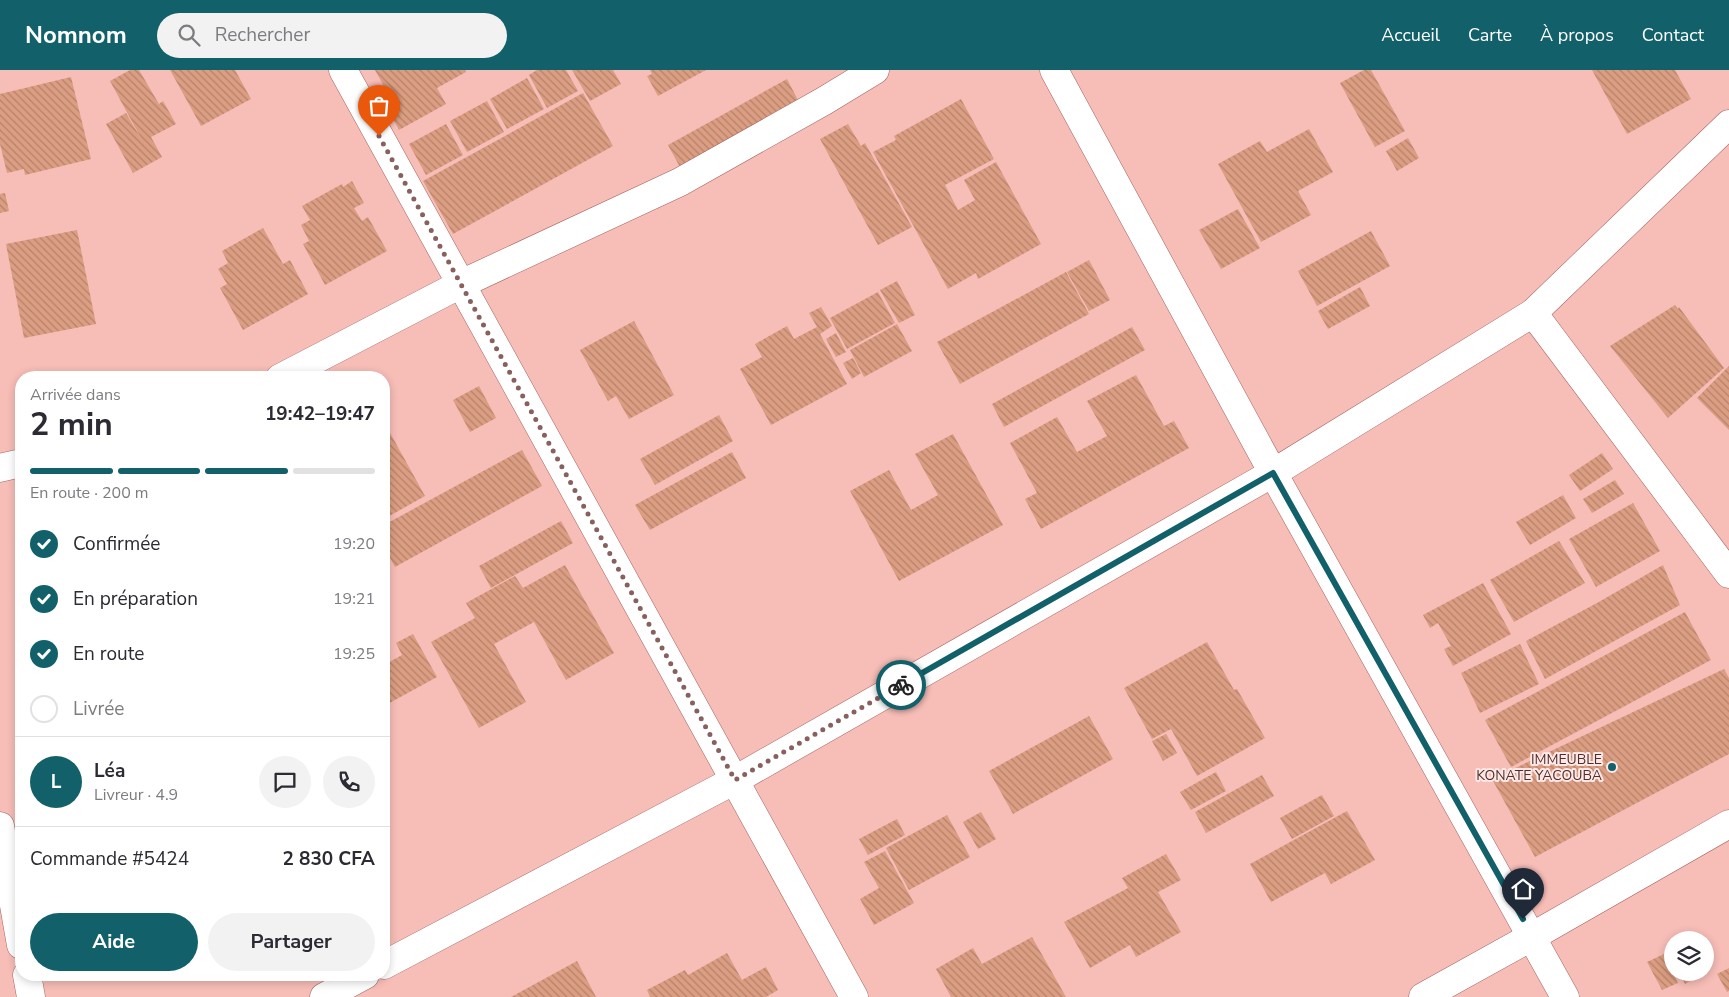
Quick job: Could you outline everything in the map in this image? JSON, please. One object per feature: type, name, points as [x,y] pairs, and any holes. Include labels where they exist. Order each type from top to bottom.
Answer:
[{"type":"street","points":[[343,70],[854,997]]},
{"type":"street","points":[[293,371],[461,284],[680,182],[875,70]]},
{"type":"street","points":[[1054,70],[1273,473],[1566,997]]},
{"type":"street","points":[[390,962],[735,780],[1273,473],[1533,313],[1729,124]]},
{"type":"street","points":[[1533,313],[1729,574]]},
{"type":"street","points":[[0,468],[15,464]]},
{"type":"street","points":[[1423,997],[1729,824]]},
{"type":"street","points":[[0,826],[15,911]]},
{"type":"street","points":[[28,981],[31,997]]},
{"type":"street","points":[[324,997],[354,981]]},
{"type":"building","points":[[130,70],[139,70],[159,104],[163,101],[176,124],[151,137],[162,157],[133,173],[106,124],[126,113],[143,142],[110,81]]},
{"type":"building","points":[[170,70],[235,70],[251,99],[201,126]]},
{"type":"building","points":[[375,70],[465,70],[466,72],[437,88],[446,104],[399,130],[391,115],[398,112]]},
{"type":"building","points":[[537,70],[566,70],[578,91],[547,108],[529,75]]},
{"type":"building","points":[[572,70],[613,70],[621,84],[590,101]]},
{"type":"building","points":[[650,70],[706,70],[658,96],[647,76],[652,74]]},
{"type":"building","points":[[1364,70],[1371,70],[1405,131],[1375,147],[1340,83]]},
{"type":"building","points":[[1592,70],[1675,70],[1691,99],[1627,134]]},
{"type":"building","points":[[71,77],[91,159],[25,175],[24,169],[7,173],[0,144],[0,94]]},
{"type":"building","points":[[527,78],[544,109],[507,129],[490,99]]},
{"type":"building","points":[[787,79],[800,104],[681,169],[668,145]]},
{"type":"building","points":[[583,93],[613,146],[453,234],[423,181]]},
{"type":"building","points":[[961,99],[994,159],[945,185],[958,210],[975,200],[964,180],[996,162],[1041,244],[978,279],[976,273],[948,289],[873,152],[896,140],[894,136]]},
{"type":"building","points":[[487,101],[504,132],[467,152],[450,121]]},
{"type":"building","points":[[446,124],[463,155],[426,175],[409,144]]},
{"type":"building","points":[[848,124],[861,146],[865,143],[912,227],[878,245],[820,139]]},
{"type":"building","points":[[1309,129],[1333,172],[1298,191],[1311,215],[1261,242],[1218,164],[1260,141],[1267,152]]},
{"type":"building","points":[[1408,138],[1419,158],[1397,171],[1386,151]]},
{"type":"building","points":[[352,181],[364,203],[354,208],[362,221],[368,217],[387,251],[325,285],[303,244],[309,241],[301,225],[310,220],[302,206],[342,184],[343,187]]},
{"type":"building","points":[[5,193],[9,211],[0,213],[0,194]]},
{"type":"building","points":[[1238,209],[1260,248],[1221,269],[1199,230]]},
{"type":"building","points":[[263,228],[283,264],[290,260],[308,294],[243,330],[220,288],[227,284],[218,269],[228,263],[222,251]]},
{"type":"building","points":[[77,230],[96,324],[24,338],[6,244]]},
{"type":"building","points":[[1371,231],[1390,266],[1317,306],[1298,271]]},
{"type":"building","points":[[1089,260],[1110,300],[1089,311],[1067,272]]},
{"type":"building","points":[[1066,272],[1089,314],[960,384],[937,342]]},
{"type":"building","points":[[897,281],[915,315],[899,323],[880,290]]},
{"type":"building","points":[[1360,287],[1370,306],[1328,329],[1318,311]]},
{"type":"building","points":[[878,292],[895,323],[847,349],[830,318]]},
{"type":"building","points":[[1675,305],[1678,309],[1679,307],[1724,368],[1668,418],[1610,346]]},
{"type":"building","points":[[821,307],[832,326],[820,334],[847,384],[771,425],[740,369],[762,357],[755,344],[787,326],[794,339],[817,327],[809,313]]},
{"type":"building","points":[[634,321],[674,395],[629,419],[616,396],[608,401],[580,350]]},
{"type":"building","points":[[897,324],[912,351],[864,377],[850,350]]},
{"type":"building","points":[[1132,327],[1145,350],[1004,427],[992,404]]},
{"type":"building","points":[[836,333],[846,352],[836,357],[826,339]]},
{"type":"building","points":[[853,358],[861,373],[852,379],[843,363]]},
{"type":"building","points":[[1729,366],[1729,430],[1697,398]]},
{"type":"building","points":[[1136,375],[1164,426],[1174,421],[1189,448],[1041,529],[1025,499],[1037,493],[1010,443],[1057,417],[1077,452],[1107,436],[1087,401]]},
{"type":"building","points":[[479,386],[496,418],[470,432],[453,400]]},
{"type":"building","points":[[719,415],[733,441],[655,485],[640,459]]},
{"type":"building","points":[[390,433],[425,496],[390,516]]},
{"type":"building","points":[[953,434],[1003,525],[899,581],[850,491],[889,470],[911,510],[938,495],[915,454]]},
{"type":"building","points":[[522,450],[542,486],[395,567],[390,558],[390,522]]},
{"type":"building","points":[[732,452],[746,478],[650,530],[635,505]]},
{"type":"building","points":[[1602,453],[1613,469],[1580,491],[1569,475]]},
{"type":"building","points":[[1615,480],[1624,494],[1592,513],[1583,499]]},
{"type":"building","points":[[1563,495],[1576,518],[1530,545],[1516,522]]},
{"type":"building","points":[[1633,503],[1660,551],[1596,587],[1569,539]]},
{"type":"building","points":[[561,521],[573,543],[491,588],[479,566]]},
{"type":"building","points":[[1559,541],[1585,583],[1514,622],[1490,580]]},
{"type":"building","points":[[565,565],[614,653],[566,680],[534,622],[494,644],[526,702],[479,728],[431,642],[475,618],[466,603],[515,576],[523,588]]},
{"type":"building","points":[[1663,565],[1680,605],[1545,679],[1526,641]]},
{"type":"building","points":[[1483,583],[1511,634],[1453,666],[1444,649],[1451,646],[1438,623],[1430,628],[1423,615]]},
{"type":"building","points":[[1685,612],[1711,660],[1511,767],[1485,720]]},
{"type":"building","points":[[413,634],[437,677],[390,703],[390,662],[402,655],[396,643]]},
{"type":"building","points":[[1207,642],[1234,690],[1237,689],[1265,738],[1197,776],[1171,729],[1152,739],[1124,688]]},
{"type":"building","points":[[1520,644],[1539,684],[1480,713],[1461,673]]},
{"type":"building","name":"IMMEUBLE KONATE YACOUBA","points":[[1724,669],[1729,678],[1729,754],[1535,857],[1492,779]]},
{"type":"building","points":[[1089,716],[1113,759],[1013,814],[989,771]]},
{"type":"building","points":[[1166,734],[1177,753],[1163,761],[1152,741]]},
{"type":"building","points":[[1216,772],[1226,791],[1191,810],[1180,792]]},
{"type":"building","points":[[1262,775],[1274,796],[1206,833],[1195,812]]},
{"type":"building","points":[[1322,795],[1334,816],[1292,839],[1280,818]]},
{"type":"building","points":[[1347,811],[1375,860],[1331,884],[1325,873],[1271,902],[1250,864]]},
{"type":"building","points":[[981,812],[996,839],[978,849],[963,822]]},
{"type":"building","points":[[947,815],[970,857],[909,890],[886,848]]},
{"type":"building","points":[[897,819],[905,835],[868,855],[859,839]]},
{"type":"building","points":[[885,851],[914,903],[874,925],[860,899],[879,888],[864,862]]},
{"type":"building","points":[[1166,854],[1181,880],[1158,892],[1181,932],[1136,957],[1130,945],[1090,968],[1064,922],[1128,888],[1122,878]]},
{"type":"building","points":[[1032,937],[1066,997],[951,997],[936,969],[973,948],[982,964]]},
{"type":"building","points":[[727,953],[742,980],[766,967],[778,990],[766,997],[650,997],[647,990],[685,970],[688,975]]},
{"type":"building","points":[[1664,954],[1664,981],[1677,981],[1678,983],[1662,990],[1647,962]]},
{"type":"building","points":[[577,961],[596,997],[511,997]]},
{"type":"building","points":[[1729,968],[1729,991],[1727,992],[1717,974]]},
{"type":"way so far","points":[[379,136],[735,780],[901,685]]},
{"type":"place","name":"IMMEUBLE KONATE YACOUBA","points":[[1612,767]]},
{"type":"route","points":[[901,685],[1273,473],[1523,919]]}]
